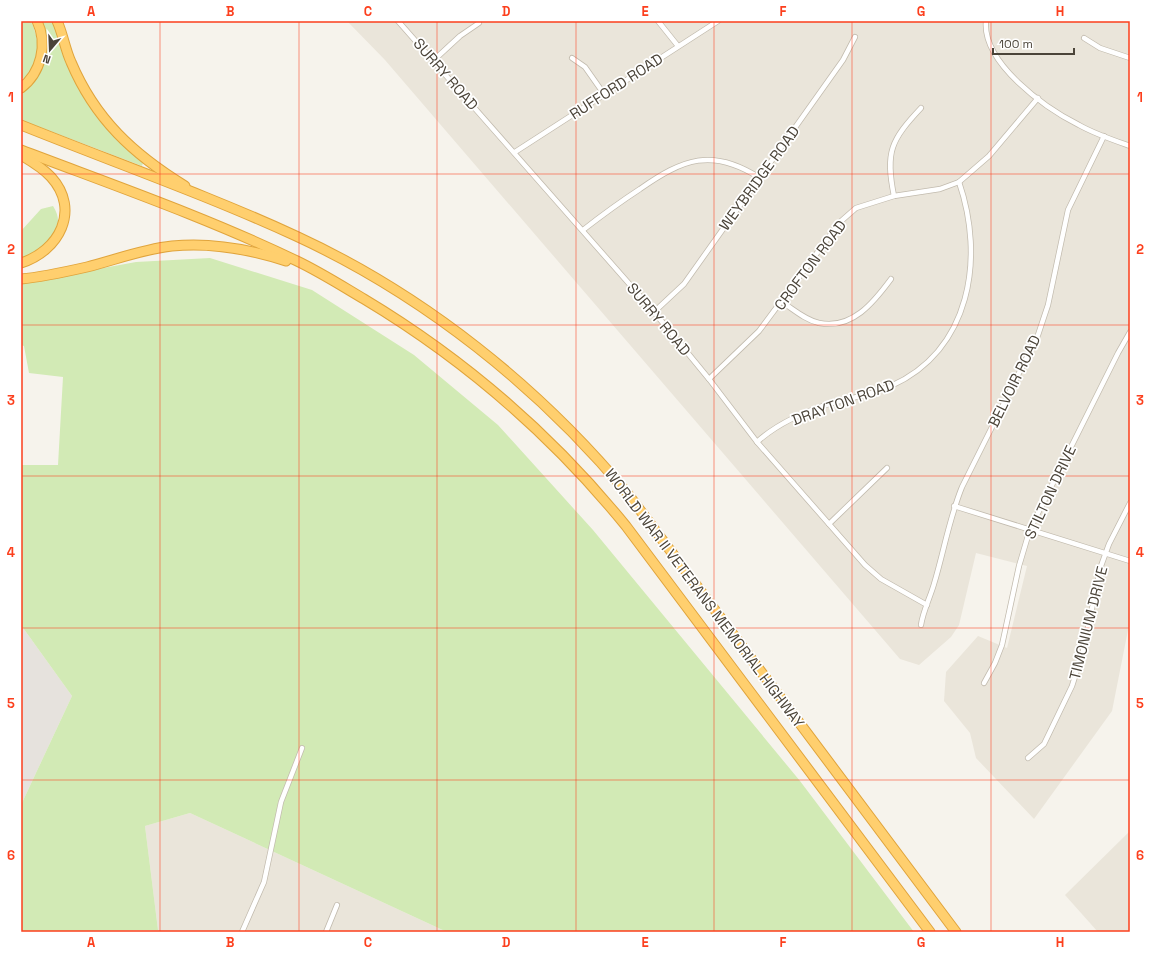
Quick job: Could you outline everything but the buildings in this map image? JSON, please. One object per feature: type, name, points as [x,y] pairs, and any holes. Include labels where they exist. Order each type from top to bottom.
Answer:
[{"type":"highway","points":[[21,88],[33,76],[40,59],[42,42],[37,21]]},
{"type":"highway","points":[[57,21],[70,61],[80,81],[107,123],[145,159],[207,199]]},
{"type":"highway","name":"WORLD WAR II VETERANS MEMORIAL HIGHWAY","points":[[21,126],[207,199],[311,244],[370,276],[413,302],[488,356],[533,395],[613,476],[662,537],[956,932]]},
{"type":"highway","name":"WORLD WAR II VETERANS MEMORIAL HIGHWAY","points":[[21,150],[228,230],[298,261],[327,276],[439,348],[532,423],[582,474],[626,526],[930,932]]},
{"type":"highway","points":[[21,155],[45,171],[56,184],[63,197],[65,214],[61,230],[54,243],[41,254],[21,263]]},
{"type":"highway","points":[[21,279],[80,269],[172,246],[224,246],[258,252],[287,261],[298,261]]},
{"type":"street","name":"SURRY ROAD","points":[[398,21],[434,60],[654,312],[709,379],[757,442],[865,565],[881,580],[926,605]]},
{"type":"street","points":[[658,21],[678,46]]},
{"type":"street","name":"RUFFORD ROAD","points":[[514,152],[718,21]]},
{"type":"street","points":[[986,21],[986,38],[998,60],[1038,98],[1069,120],[1130,146]]},
{"type":"street","points":[[434,60],[460,36],[479,23]]},
{"type":"street","name":"WEYBRIDGE ROAD","points":[[654,312],[684,284],[843,60],[855,37]]},
{"type":"street","points":[[1084,38],[1100,48],[1130,58]]},
{"type":"street","points":[[572,58],[585,67],[604,94]]},
{"type":"street","name":"CROFTON ROAD","points":[[709,379],[759,331],[840,222],[856,208],[894,196],[940,189],[959,182],[989,156],[1038,98]]},
{"type":"street","points":[[894,196],[890,162],[893,144],[902,128],[921,108]]},
{"type":"street","name":"BELVOIR ROAD","points":[[921,625],[926,605],[935,583],[954,506],[962,487],[1038,336],[1048,305],[1068,210],[1104,136]]},
{"type":"street","points":[[582,230],[645,185],[673,168],[690,162],[710,160],[728,162],[746,169],[760,178]]},
{"type":"street","name":"DRAYTON ROAD","points":[[757,442],[772,430],[805,413],[823,406],[870,394],[900,381],[921,367],[939,349],[958,320],[970,277],[972,251],[970,227],[959,182]]},
{"type":"street","points":[[782,302],[804,317],[819,323],[842,322],[852,318],[868,308],[891,279]]},
{"type":"street","name":"STILTON DRIVE","points":[[984,683],[995,663],[1002,645],[1019,566],[1030,529],[1108,372],[1130,332]]},
{"type":"street","points":[[829,524],[887,468]]},
{"type":"street","name":"TIMONIUM DRIVE","points":[[1028,758],[1044,744],[1072,686],[1083,651],[1097,581],[1105,553],[1130,503]]},
{"type":"street","points":[[954,506],[1130,561]]},
{"type":"street","points":[[242,932],[264,882],[281,802],[302,748]]},
{"type":"street","points":[[326,932],[337,905]]},
{"type":"shaded area","points":[[345,21],[1130,21],[1130,620],[1112,711],[1034,819],[976,758],[970,733],[944,701],[946,672],[978,636],[1007,648],[1027,566],[976,553],[959,625],[951,637],[919,665],[900,659],[385,60],[348,22]]},
{"type":"shaded area","points":[[21,625],[72,696],[21,805]]},
{"type":"shaded area","points":[[190,813],[447,932],[131,932],[158,930],[145,826]]},
{"type":"shaded area","points":[[1130,831],[1130,932],[1098,932],[1065,895]]},
{"type":"green space","points":[[21,21],[31,21],[36,36],[38,50],[37,57],[31,71],[26,78],[21,78]]},
{"type":"green space","points":[[41,21],[52,21],[77,85],[92,110],[111,133],[143,163],[142,166],[21,120],[21,92],[46,53],[46,35]]},
{"type":"green space","points":[[53,206],[57,215],[58,224],[55,232],[44,245],[21,260],[21,231],[41,209]]},
{"type":"green space","points":[[210,258],[312,290],[414,355],[498,425],[593,530],[800,781],[914,932],[447,932],[190,813],[145,826],[158,930],[21,932],[21,805],[72,696],[21,625],[21,465],[58,465],[63,377],[29,373],[24,346],[21,345],[21,283],[136,262]]}]
